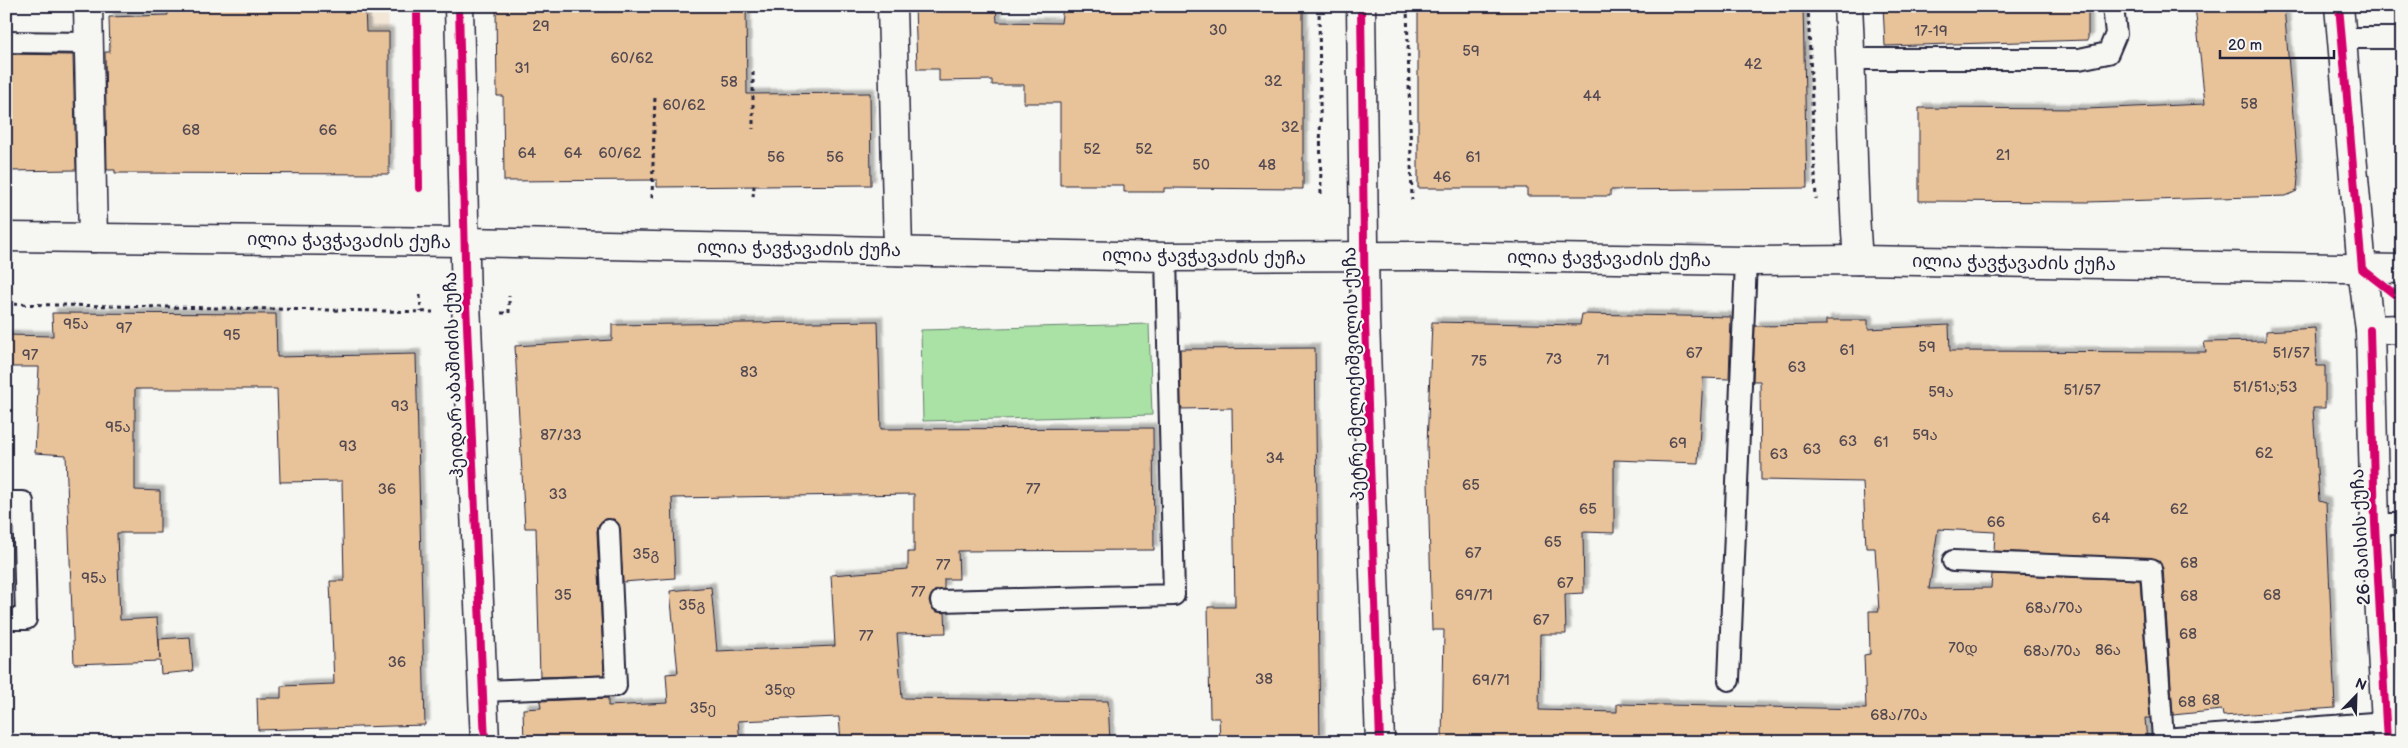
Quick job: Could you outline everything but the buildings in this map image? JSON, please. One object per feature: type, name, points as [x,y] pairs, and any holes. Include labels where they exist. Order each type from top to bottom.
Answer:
[{"type":"street","points":[[88,6],[93,238]]},
{"type":"street","name":"ჰეიდარ აბაშიძის ქუჩა","points":[[459,6],[465,242],[485,742]]},
{"type":"street","points":[[892,6],[898,251]]},
{"type":"street","name":"პეტრე მელიქიშვილის ქუჩა","points":[[1361,6],[1366,258],[1365,321],[1380,742]]},
{"type":"street","points":[[1848,6],[1851,59],[1853,204],[1858,260]]},
{"type":"street","points":[[2339,6],[2362,269]]},
{"type":"street","name":"ილია ჭავჭავაძის ქუჩა","points":[[6,237],[465,242],[1166,257],[1366,258],[1419,256],[1746,261],[1858,260],[2402,269]]},
{"type":"street","name":"26 მაისის ქუჩა","points":[[2362,269],[2370,330],[2375,524],[2387,732]]},
{"type":"street","points":[[2370,330],[2402,329]]},
{"type":"lane","points":[[1851,59],[2079,59],[2108,53],[2116,34],[2113,6]]},
{"type":"lane","points":[[2341,38],[2402,38]]},
{"type":"lane","points":[[6,42],[89,43]]},
{"type":"lane","points":[[941,601],[1174,594],[1166,257]]},
{"type":"lane","points":[[1729,680],[1746,261]]},
{"type":"lane","points":[[6,502],[23,502],[26,619],[6,619]]},
{"type":"lane","points":[[2375,524],[2402,524]]},
{"type":"lane","points":[[482,691],[616,686],[609,530]]},
{"type":"lane","points":[[1953,561],[2151,569],[2163,740],[2387,732]]},
{"type":"path","points":[[1319,6],[1321,195]]},
{"type":"path","points":[[1407,6],[1412,200]]},
{"type":"path","points":[[1808,6],[1816,199]]},
{"type":"path","points":[[753,72],[753,129]]},
{"type":"path","points":[[652,198],[655,95]]},
{"type":"path","points":[[753,197],[754,186]]},
{"type":"path","points":[[420,295],[421,312]]},
{"type":"path","points":[[493,313],[509,313],[509,296]]},
{"type":"path","points":[[6,304],[436,312]]},
{"type":"shaded area","points":[[271,6],[388,6],[389,32],[300,32]]},
{"type":"green space","points":[[1149,324],[1152,415],[923,421],[921,330]]},
{"type":"cycle path","points":[[417,6],[419,188]]},
{"type":"cycle path","points":[[459,6],[466,302],[485,742]]},
{"type":"cycle path","points":[[1361,6],[1365,321],[1380,742]]},
{"type":"cycle path","points":[[2339,6],[2362,269],[2402,300]]},
{"type":"cycle path","points":[[2370,330],[2375,524],[2387,742]]}]
